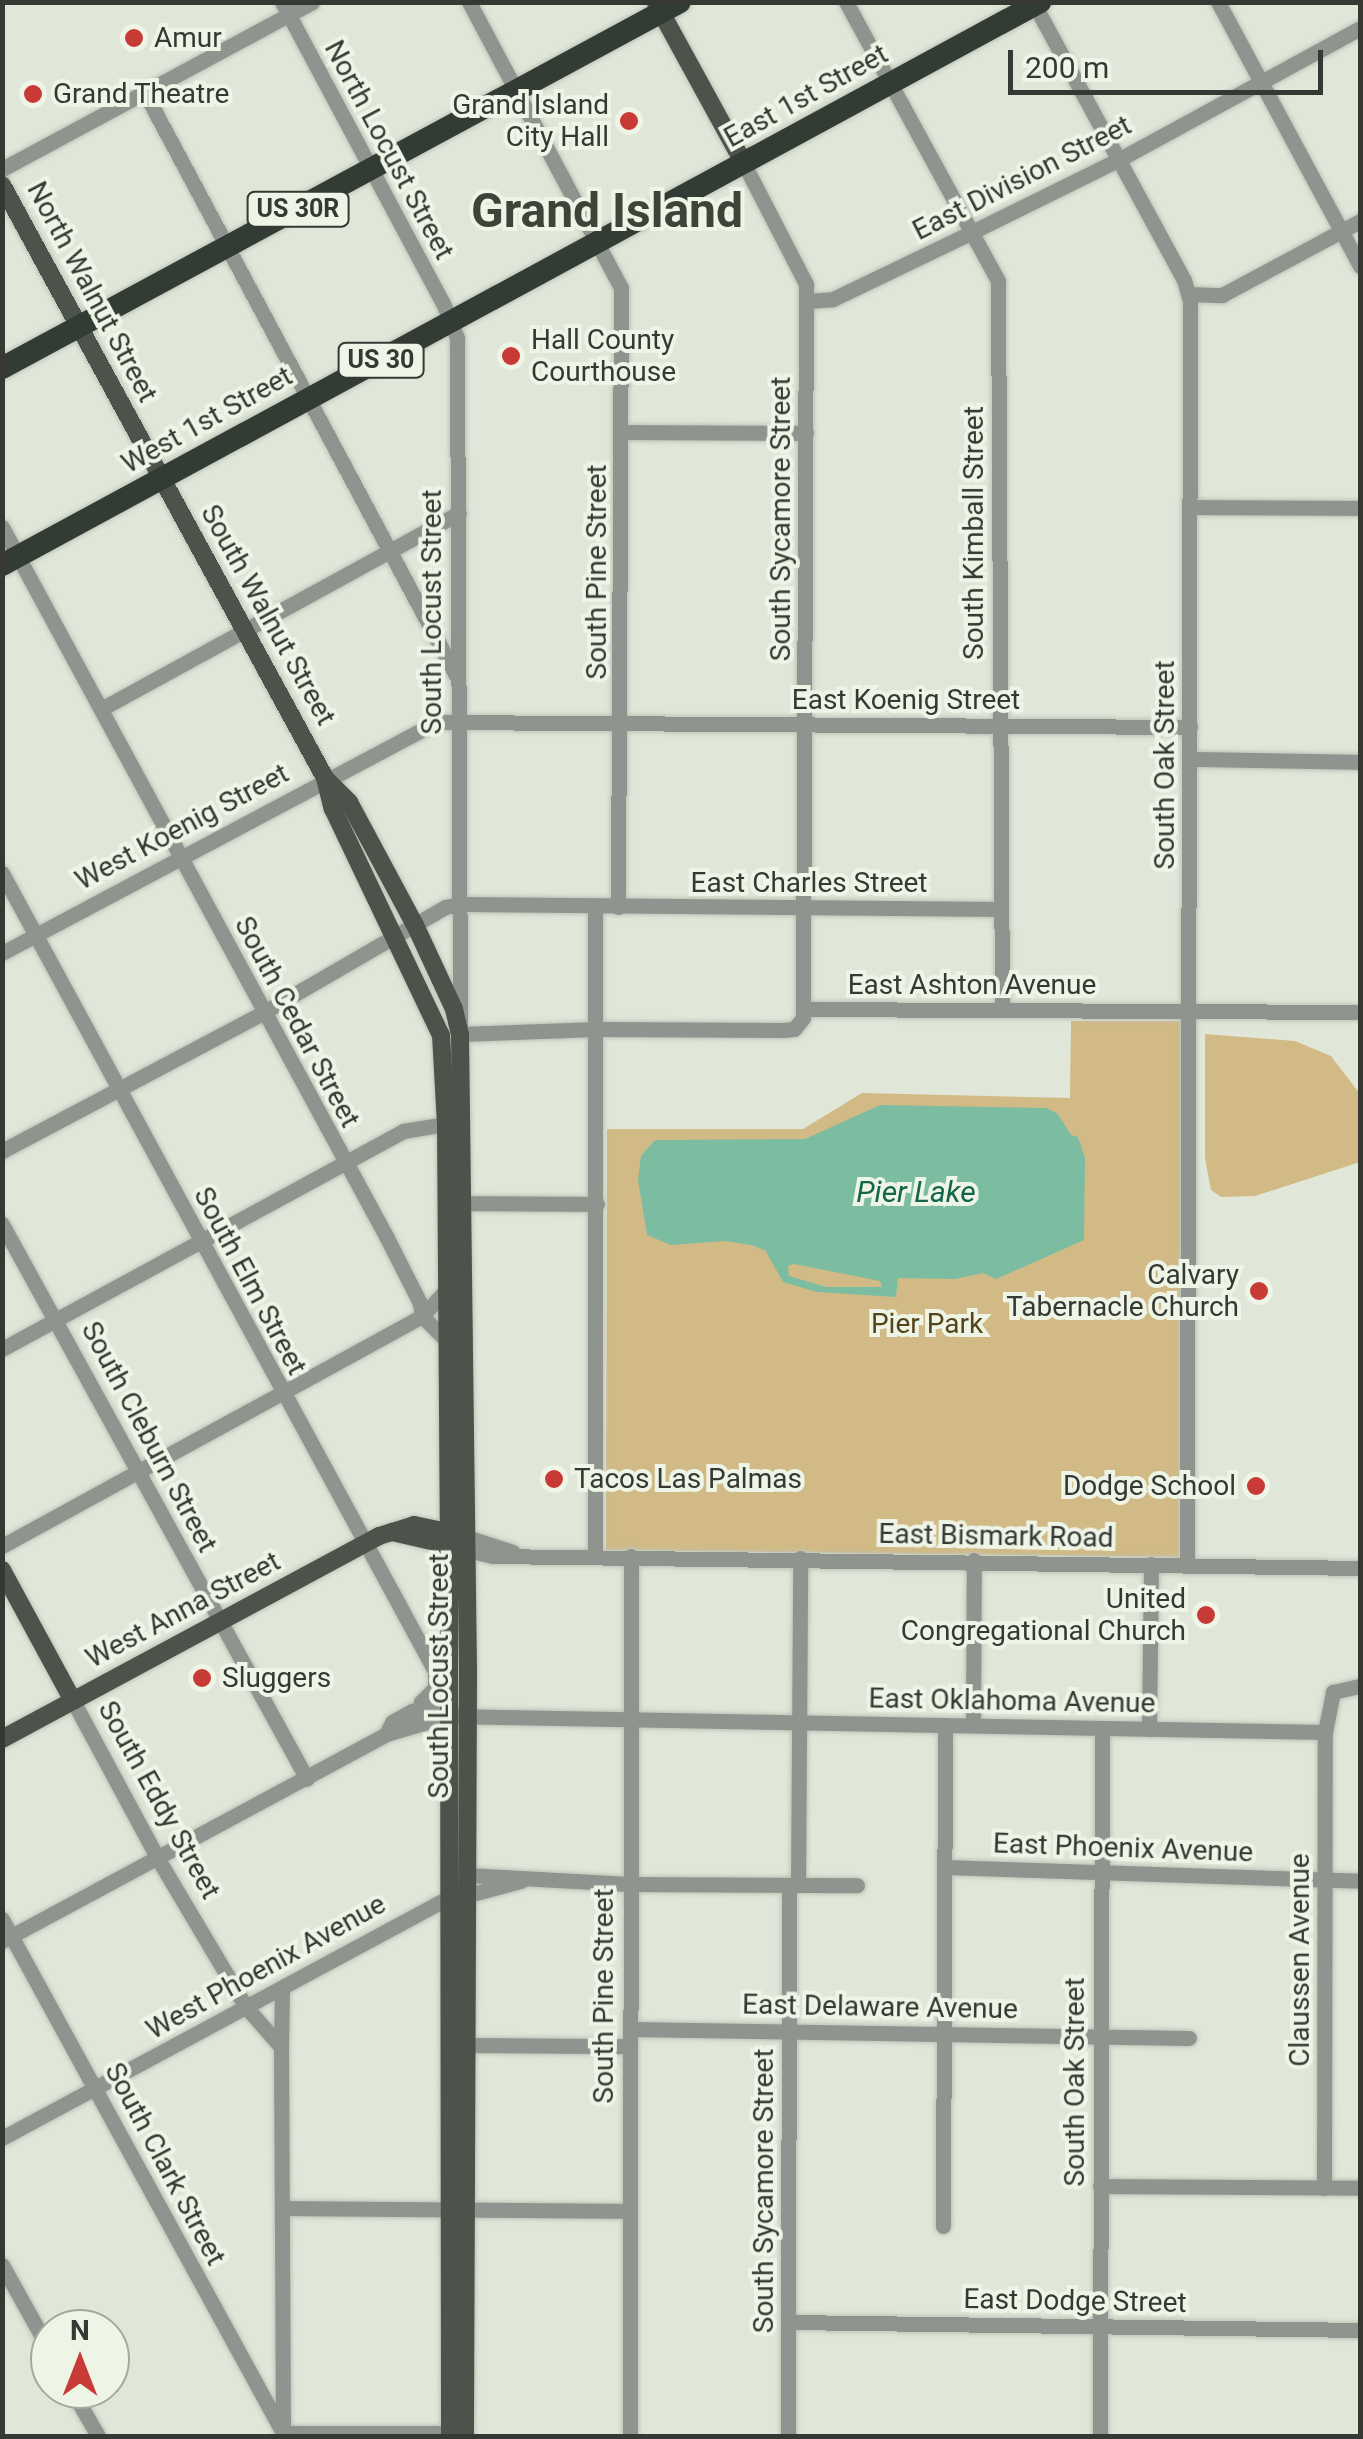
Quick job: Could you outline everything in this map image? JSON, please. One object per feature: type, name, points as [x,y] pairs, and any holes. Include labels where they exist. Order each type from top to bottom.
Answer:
[{"type":"highway","name":"East 1st Street","points":[[600,242],[1036,3]]},
{"type":"highway","name":"US 30R","points":[[2,368],[517,91],[666,6]]},
{"type":"highway","name":"West 1st Street","points":[[11,561],[600,242]]},
{"type":"main road","points":[[666,6],[744,164]]},
{"type":"main road","name":"North Walnut Street","points":[[2,185],[162,478]]},
{"type":"main road","name":"South Walnut Street","points":[[162,478],[325,778],[333,809],[396,936]]},
{"type":"main road","name":"South Walnut Street","points":[[325,778],[349,802],[415,925]]},
{"type":"main road","name":"South Locust Street","points":[[415,925],[454,1010],[460,1034],[455,1203],[467,1544],[458,1716],[457,1898],[447,2209],[455,2435]]},
{"type":"main road","name":"South Locust Street","points":[[396,936],[437,1018],[444,1056],[446,1124],[455,1203],[445,1290],[446,1537],[467,1875],[457,1898],[467,2044],[468,2210],[455,2435]]},
{"type":"main road","name":"West Anna Street","points":[[2,1739],[363,1544],[414,1524],[467,1544]]},
{"type":"main road","name":"South Eddy Street","points":[[2,1570],[73,1701]]},
{"type":"street","points":[[2,170],[144,93],[285,9],[312,2]]},
{"type":"street","name":"South Pine Street","points":[[470,2],[622,288],[618,908]]},
{"type":"street","name":"South Kimball Street","points":[[846,2],[994,268],[1000,298],[1002,1010]]},
{"type":"street","points":[[1218,2],[1360,266]]},
{"type":"street","name":"South Oak Street","points":[[1036,3],[1188,294],[1187,1564]]},
{"type":"street","name":"North Locust Street","points":[[285,9],[453,321]]},
{"type":"street","name":"East Division Street","points":[[807,302],[833,299],[1118,160],[1360,28]]},
{"type":"street","points":[[144,93],[460,682]]},
{"type":"street","name":"South Sycamore Street","points":[[744,164],[802,270],[807,302],[803,1009]]},
{"type":"street","points":[[1188,294],[1222,296],[1360,221]]},
{"type":"street","name":"South Locust Street","points":[[453,321],[458,355],[460,1034]]},
{"type":"street","points":[[622,432],[806,433]]},
{"type":"street","points":[[1190,507],[1360,508]]},
{"type":"street","points":[[105,716],[390,548],[458,513]]},
{"type":"street","name":"South Cedar Street","points":[[2,527],[11,561],[105,716],[343,1163],[387,1238],[420,1303],[422,1316],[445,1339]]},
{"type":"street","name":"West Koenig Street","points":[[2,953],[436,722],[622,723]]},
{"type":"street","name":"East Koenig Street","points":[[622,723],[1190,727]]},
{"type":"street","points":[[1190,759],[1360,762]]},
{"type":"street","name":"South Elm Street","points":[[2,873],[435,1672],[436,1688],[421,1702],[420,1710]]},
{"type":"street","points":[[2,1151],[264,1012],[415,925],[461,904]]},
{"type":"street","name":"East Charles Street","points":[[461,904],[1000,909]]},
{"type":"street","points":[[595,907],[595,1555]]},
{"type":"street","name":"East Ashton Avenue","points":[[598,1029],[794,1029],[803,1018],[803,1009],[1360,1012]]},
{"type":"street","points":[[460,1034],[598,1029]]},
{"type":"street","points":[[2,1348],[403,1130],[446,1124]]},
{"type":"street","points":[[455,1203],[597,1204]]},
{"type":"street","name":"South Cleburn Street","points":[[2,1224],[307,1779]]},
{"type":"street","points":[[2,1546],[422,1316],[445,1290]]},
{"type":"street","name":"East Bismark Road","points":[[467,1544],[493,1556],[1360,1568]]},
{"type":"street","name":"South Pine Street","points":[[630,1556],[630,2436]]},
{"type":"street","name":"South Sycamore Street","points":[[788,2436],[790,2031],[802,1722],[800,1558]]},
{"type":"street","points":[[973,1726],[974,1560]]},
{"type":"street","points":[[1149,1728],[1151,1564]]},
{"type":"street","points":[[1325,1732],[1333,1692],[1360,1686]]},
{"type":"street","name":"South Eddy Street","points":[[73,1701],[158,1859],[246,2007],[281,2047]]},
{"type":"street","points":[[386,1734],[392,1722],[420,1710],[438,1709],[458,1716]]},
{"type":"street","points":[[7,1938],[386,1734],[458,1716]]},
{"type":"street","name":"East Oklahoma Avenue","points":[[458,1716],[1325,1732]]},
{"type":"street","points":[[943,2226],[945,1725]]},
{"type":"street","name":"South Oak Street","points":[[1100,2436],[1102,1728]]},
{"type":"street","name":"Claussen Avenue","points":[[1324,2188],[1325,1732]]},
{"type":"street","name":"East Phoenix Avenue","points":[[944,1867],[1360,1881]]},
{"type":"street","name":"West Phoenix Avenue","points":[[467,1875],[629,1884]]},
{"type":"street","name":"West Phoenix Avenue","points":[[2,2138],[457,1898],[525,1880]]},
{"type":"street","points":[[629,1884],[857,1886]]},
{"type":"street","name":"South Clark Street","points":[[2,1919],[7,1938],[96,2087],[283,2435]]},
{"type":"street","points":[[282,1988],[283,2435],[455,2435]]},
{"type":"street","name":"East Delaware Avenue","points":[[467,2044],[790,2031],[1189,2038]]},
{"type":"street","points":[[1100,2186],[1360,2188]]},
{"type":"street","points":[[283,2208],[630,2211]]},
{"type":"street","points":[[2,2265],[30,2315]]},
{"type":"street","name":"East Dodge Street","points":[[788,2322],[1360,2330]]},
{"type":"street","points":[[82,2409],[98,2436]]},
{"type":"green space","name":"Pier Park","points":[[1071,1021],[1182,1021],[1179,1557],[606,1550],[607,1129],[803,1129],[862,1093],[1070,1098]]},
{"type":"green space","points":[[1205,1034],[1295,1041],[1331,1056],[1360,1094],[1360,1162],[1255,1196],[1221,1197],[1211,1190],[1205,1158]]},
{"type":"water","name":"Pier Lake","points":[[880,1105],[1047,1108],[1058,1114],[1071,1135],[1078,1137],[1085,1158],[1084,1240],[996,1279],[983,1273],[955,1279],[898,1278],[896,1297],[817,1292],[783,1282],[765,1250],[751,1245],[725,1241],[671,1245],[647,1235],[638,1180],[641,1156],[655,1140],[805,1139]],"holes":[[[788,1266],[880,1281],[882,1287],[826,1287],[789,1276]]]},
{"type":"place","name":"Amur","points":[[134,38]]},
{"type":"place","name":"Grand Theatre","points":[[33,94]]},
{"type":"place","name":"Grand Island City Hall","points":[[629,121]]},
{"type":"place","name":"Hall County Courthouse","points":[[511,356]]},
{"type":"place","name":"Calvary Tabernacle Church","points":[[1259,1291]]},
{"type":"place","name":"Tacos Las Palmas","points":[[554,1479]]},
{"type":"place","name":"Dodge School","points":[[1256,1486]]},
{"type":"place","name":"United Congregational Church","points":[[1206,1615]]},
{"type":"place","name":"Sluggers","points":[[202,1678]]},
{"type":"district","name":"Grand Island","points":[[607,211]]}]
